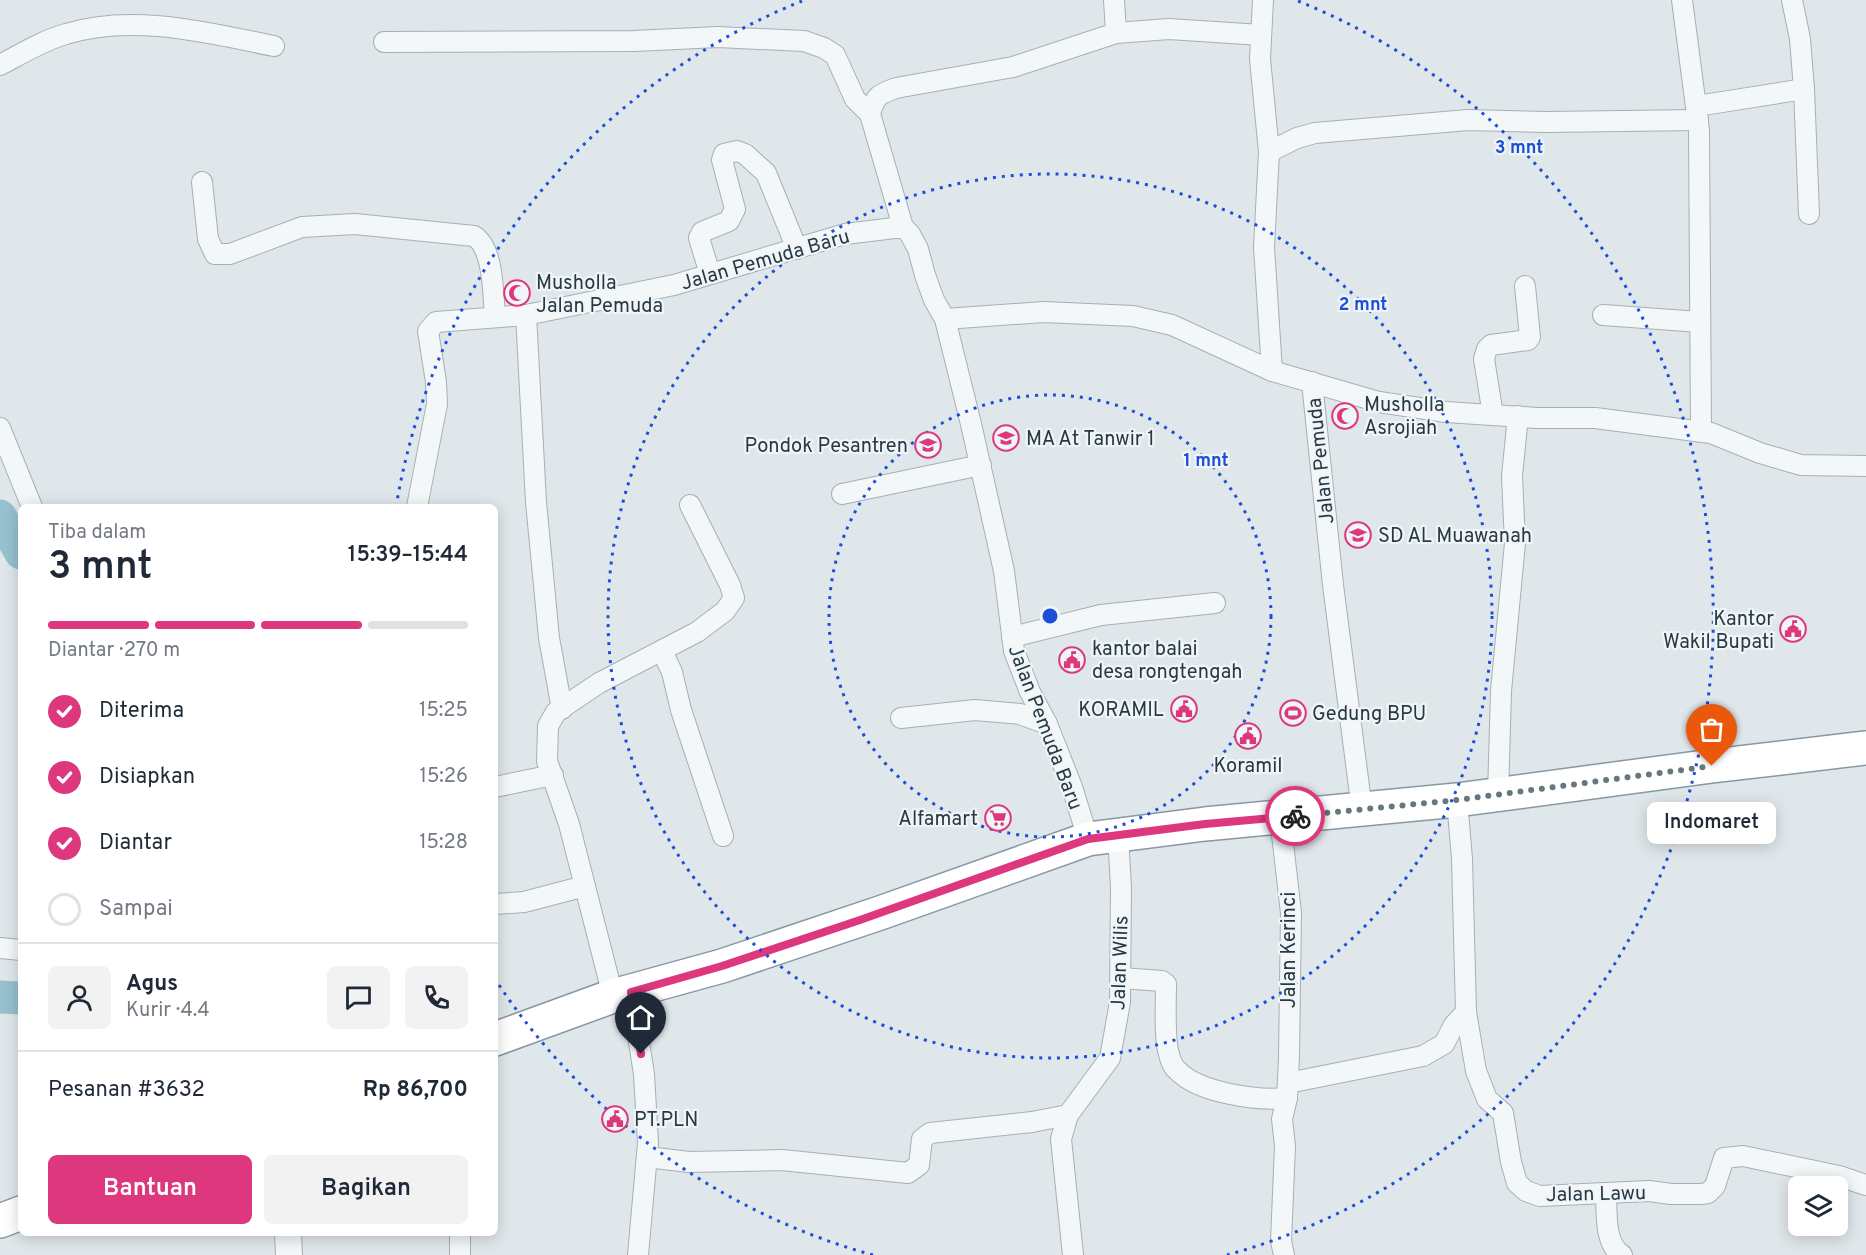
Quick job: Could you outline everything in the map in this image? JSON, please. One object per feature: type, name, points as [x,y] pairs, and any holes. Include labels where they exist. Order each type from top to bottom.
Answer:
[{"type":"highway","points":[[498,1038],[622,994],[722,966],[1103,837],[1457,800],[1866,748]]},
{"type":"highway","points":[[0,1221],[18,1214]]},
{"type":"street","points":[[1263,0],[1260,59],[1269,152],[1264,247],[1272,371]]},
{"type":"street","points":[[1682,0],[1698,113],[1700,322],[1706,433]]},
{"type":"street","points":[[1792,0],[1800,39],[1804,88],[1809,214]]},
{"type":"street","points":[[1114,1],[1116,33]]},
{"type":"street","points":[[0,65],[66,34],[94,28],[154,24],[274,46]]},
{"type":"street","points":[[870,114],[874,100],[884,92],[896,88],[1013,67],[1116,33],[1168,28],[1261,35]]},
{"type":"street","points":[[384,42],[634,41],[718,37],[804,41],[824,48],[835,55],[855,99],[870,114],[903,227]]},
{"type":"street","points":[[1269,152],[1297,138],[1315,133],[1468,120],[1547,122],[1698,113],[1804,88]]},
{"type":"street","points":[[710,274],[699,238],[702,231],[729,221],[735,209],[722,160],[724,154],[728,152],[737,151],[745,154],[766,173],[797,249]]},
{"type":"street","points":[[202,182],[208,239],[215,254],[230,254],[302,227],[355,224],[474,236],[481,239],[488,257],[495,317]]},
{"type":"street","name":"Jalan Pemuda Baru","points":[[418,504],[437,404],[428,332],[436,322],[526,315],[674,285],[845,234],[903,227],[910,234],[918,249],[931,292],[945,319],[981,465],[1008,591],[1014,651],[1072,787],[1103,837]]},
{"type":"street","points":[[1493,415],[1485,354],[1491,345],[1528,340],[1530,337],[1525,286]]},
{"type":"street","name":"Jalan Pemuda","points":[[945,319],[1044,312],[1133,316],[1172,325],[1272,371],[1311,382],[1333,585],[1362,810]]},
{"type":"street","points":[[526,315],[537,502],[549,638],[562,709]]},
{"type":"street","points":[[1603,315],[1700,322]]},
{"type":"street","points":[[1311,382],[1379,402],[1446,412],[1518,417],[1595,418],[1706,433],[1801,465],[1866,466]]},
{"type":"street","points":[[1498,795],[1501,691],[1515,543],[1512,476],[1518,417]]},
{"type":"street","points":[[0,428],[31,504]]},
{"type":"street","points":[[842,494],[981,465]]},
{"type":"street","points":[[638,1255],[647,1157],[644,1074],[622,994],[585,886],[547,761],[548,726],[556,712],[600,683],[662,651],[709,623],[725,611],[734,598],[730,585],[690,505]]},
{"type":"street","points":[[1011,637],[1101,615],[1215,603]]},
{"type":"street","points":[[662,651],[672,672],[681,710],[723,836]]},
{"type":"street","points":[[901,718],[975,710],[1020,714],[1047,724]]},
{"type":"street","points":[[498,786],[552,776]]},
{"type":"street","name":"Jalan Lawu","points":[[1457,800],[1462,859],[1466,1012],[1476,1071],[1487,1099],[1503,1113],[1517,1183],[1526,1191],[1540,1196],[1649,1191],[1701,1194],[1708,1193],[1715,1186],[1724,1158],[1743,1156],[1839,1176],[1866,1185]]},
{"type":"street","name":"Jalan Kerinci","points":[[1280,817],[1291,913],[1287,1091],[1282,1119],[1285,1146],[1281,1240],[1284,1255]]},
{"type":"street","name":"Jalan Wilis","points":[[1073,1255],[1061,1138],[1068,1116],[1110,1059],[1120,1002],[1121,887],[1103,837]]},
{"type":"street","points":[[498,904],[524,902],[585,886]]},
{"type":"street","points":[[0,948],[18,950]]},
{"type":"street","points":[[1121,978],[1162,981],[1166,984],[1168,1053],[1176,1070],[1212,1089],[1257,1098],[1423,1056],[1444,1044],[1454,1025],[1466,1012]]},
{"type":"street","points":[[647,1157],[688,1162],[782,1160],[909,1173],[919,1165],[922,1139],[930,1133],[1068,1116]]},
{"type":"street","points":[[1606,1193],[1610,1238],[1615,1251],[1622,1255]]},
{"type":"street","points":[[288,1236],[289,1255]]},
{"type":"street","points":[[460,1236],[460,1255]]},
{"type":"waterway","points":[[0,516],[18,548]]},
{"type":"waterway","points":[[0,997],[18,998]]},
{"type":"way so far","points":[[1295,816],[1457,800],[1712,766]]},
{"type":"place","name":"Musholla Jalan Pemuda","points":[[517,293]]},
{"type":"place","name":"Musholla Asrojiah","points":[[1345,416]]},
{"type":"place","name":"MA At Tanwir 1","points":[[1006,438]]},
{"type":"place","name":"Pondok Pesantren","points":[[928,445]]},
{"type":"place","name":"SD AL Muawanah","points":[[1358,535]]},
{"type":"place","name":"Kantor Wakil Bupati","points":[[1793,629]]},
{"type":"place","name":"kantor balai desa rongtengah","points":[[1072,660]]},
{"type":"place","name":"KORAMIL","points":[[1184,709]]},
{"type":"place","name":"Gedung BPU","points":[[1293,713]]},
{"type":"place","name":"Koramil","points":[[1248,736]]},
{"type":"place","name":"Indomaret","points":[[1712,766]]},
{"type":"place","name":"Alfamart","points":[[998,818]]},
{"type":"place","name":"PT.PLN","points":[[615,1119]]},
{"type":"route","points":[[641,1054],[631,992],[722,966],[860,920],[1088,839],[1205,824],[1295,816]]}]
